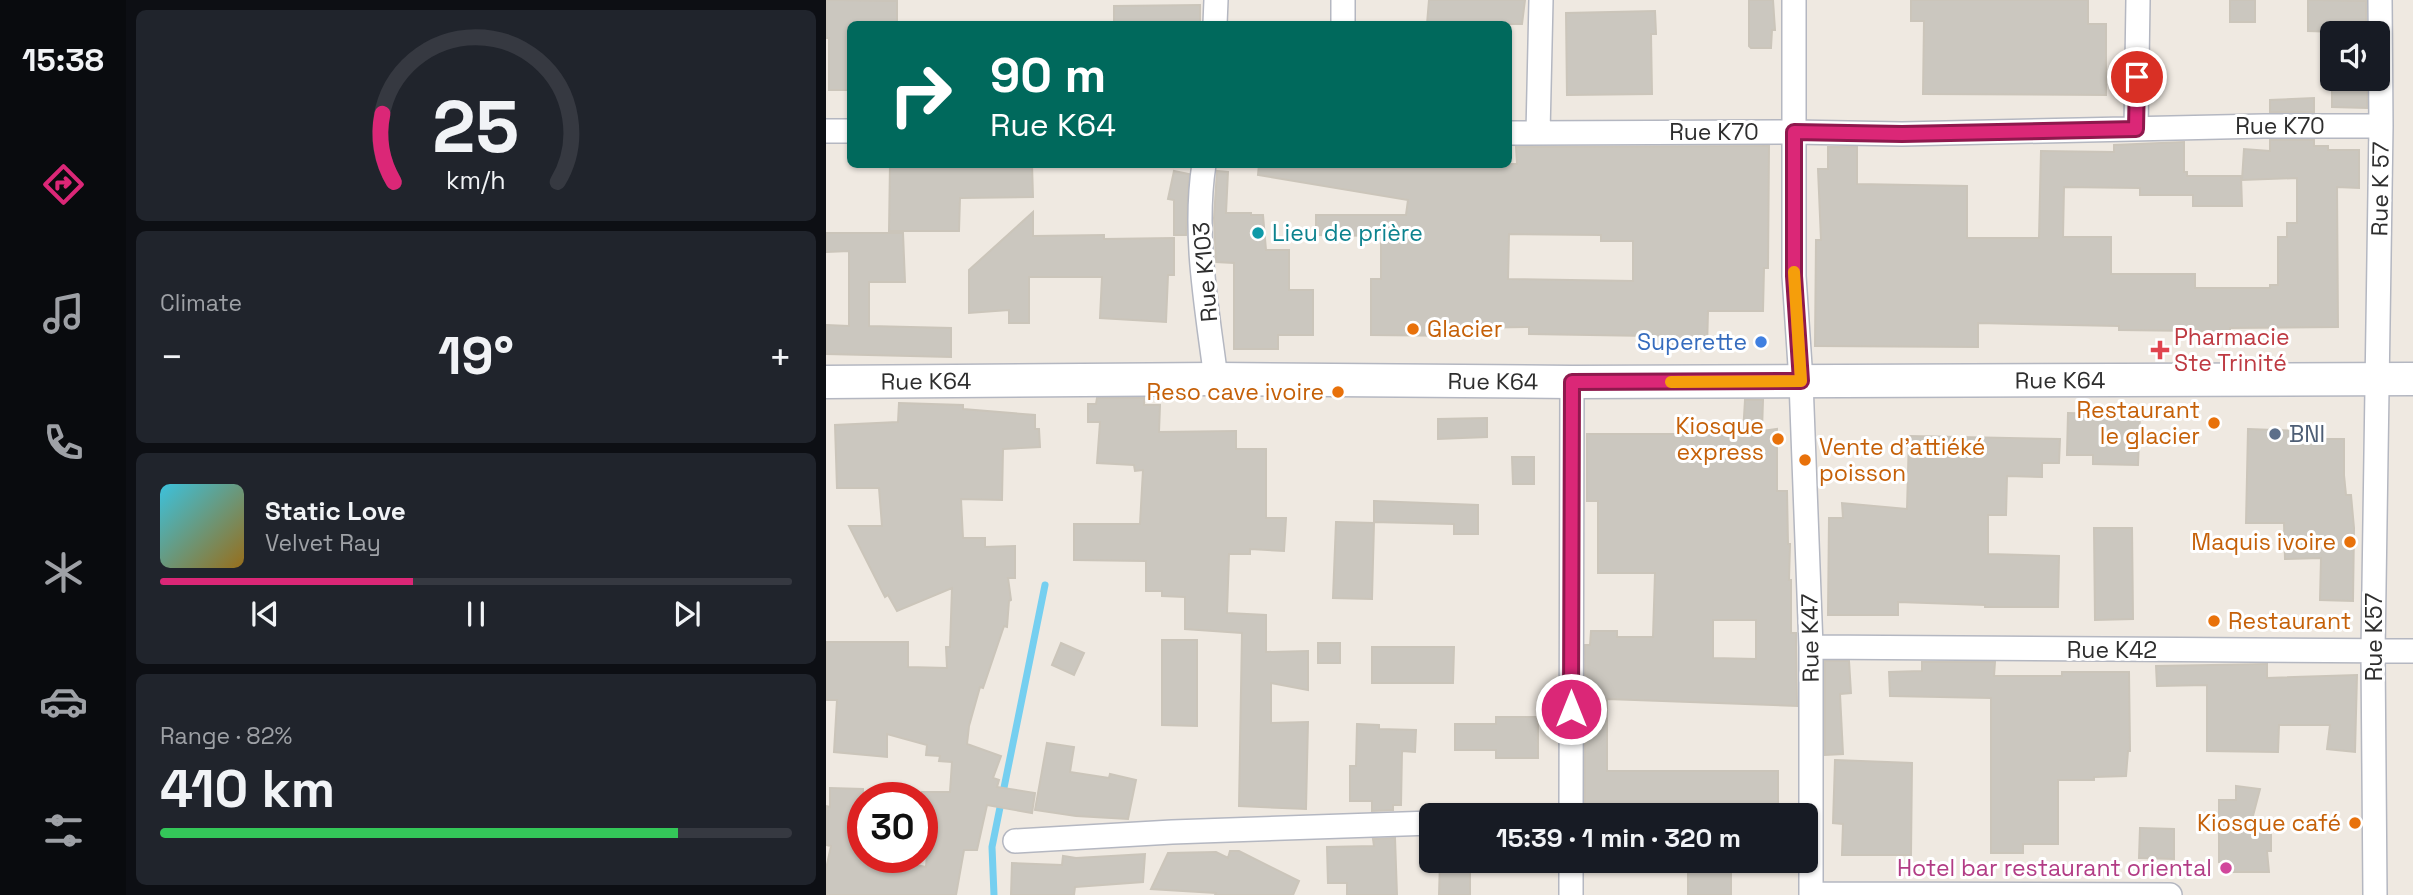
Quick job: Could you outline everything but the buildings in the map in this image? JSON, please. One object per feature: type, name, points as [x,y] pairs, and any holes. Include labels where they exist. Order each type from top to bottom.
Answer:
[{"type":"street","points":[[1216,0],[1216,21]]},
{"type":"street","points":[[1343,0],[1343,21]]},
{"type":"street","points":[[1538,133],[1541,0]]},
{"type":"street","name":"Rue K47","points":[[1794,0],[1794,276],[1801,381],[1811,647],[1811,894]]},
{"type":"street","points":[[2136,129],[2138,0]]},
{"type":"street","name":"Rue K 57","points":[[2377,379],[2380,0]]},
{"type":"street","name":"Rue K70","points":[[1512,133],[1902,134],[2381,126]]},
{"type":"street","points":[[826,131],[847,131]]},
{"type":"street","name":"Rue K103","points":[[1202,168],[1200,186],[1202,264],[1216,379]]},
{"type":"street","name":"Rue K64","points":[[826,382],[1216,379],[1572,382],[2413,379]]},
{"type":"street","name":"Rue K57","points":[[2375,895],[2373,652],[2377,379]]},
{"type":"street","points":[[1571,803],[1572,382]]},
{"type":"street","name":"Rue K42","points":[[1811,647],[2413,651]]},
{"type":"street","points":[[1015,841],[1172,832],[1419,823]]},
{"type":"street","points":[[1571,873],[1571,895]]},
{"type":"street","points":[[1811,894],[2170,895]]},
{"type":"waterway","points":[[994,895],[992,847],[1045,585]]},
{"type":"slow traffic","points":[[1671,382],[1801,381],[1794,272]]},
{"type":"place","name":"Lieu de prière","points":[[1258,233]]},
{"type":"place","name":"Glacier","points":[[1413,329]]},
{"type":"place","name":"Superette","points":[[1761,342]]},
{"type":"place","name":"Pharmacie Ste Trinité","points":[[2160,350]]},
{"type":"place","name":"Reso cave ivoire","points":[[1338,392]]},
{"type":"place","name":"Restaurant le glacier","points":[[2214,423]]},
{"type":"place","name":"BNI","points":[[2275,434]]},
{"type":"place","name":"Kiosque express","points":[[1778,439]]},
{"type":"place","name":"Vente d'attiéké poisson","points":[[1805,460]]},
{"type":"place","name":"Maquis ivoire","points":[[2350,542]]},
{"type":"place","name":"Restaurant","points":[[2214,621]]},
{"type":"place","name":"Kiosque café","points":[[2355,823]]},
{"type":"place","name":"Hotel bar restaurant oriental","points":[[2226,868]]},
{"type":"route","points":[[1571,709],[1572,382],[1801,381],[1794,276],[1794,132],[1902,134],[2136,129],[2137,77]]}]
